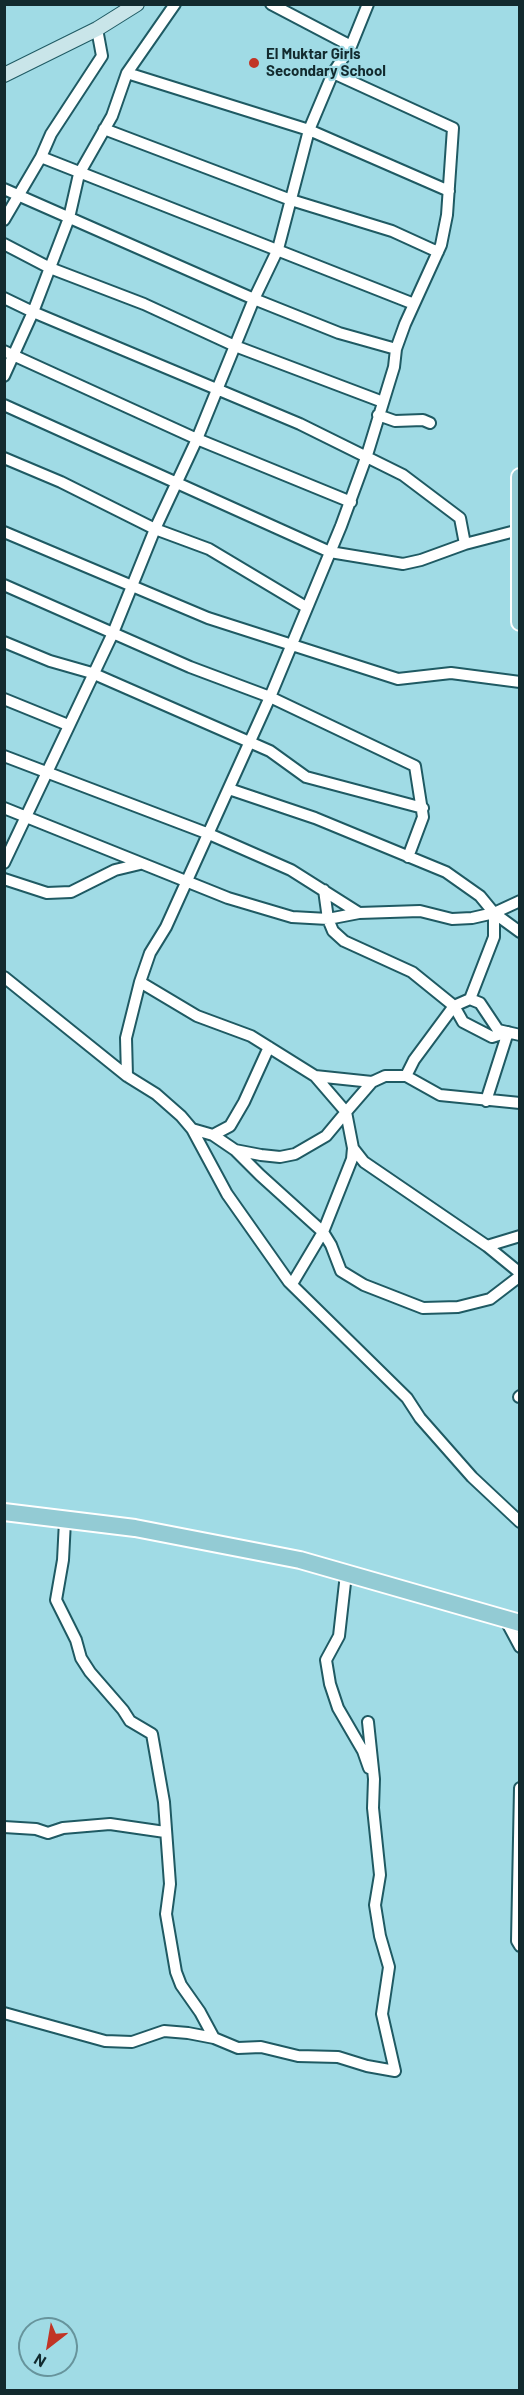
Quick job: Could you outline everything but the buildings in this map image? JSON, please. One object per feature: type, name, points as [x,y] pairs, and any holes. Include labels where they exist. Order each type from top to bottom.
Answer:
[{"type":"main road","points":[[519,477],[519,622]]},
{"type":"main road","points":[[4,1512],[146,1530],[300,1560],[513,1621]]},
{"type":"street","points":[[4,376],[8,353],[33,312],[69,218],[79,174],[112,116],[127,73],[176,4]]},
{"type":"street","points":[[271,4],[351,46]]},
{"type":"street","points":[[4,863],[112,633],[155,529],[197,439],[254,299],[278,249],[309,130],[333,73],[351,46],[368,4]]},
{"type":"street","points":[[4,75],[97,29],[131,6]]},
{"type":"street","points":[[4,220],[41,157],[51,134],[102,57],[97,29]]},
{"type":"street","points":[[127,73],[309,130],[449,191]]},
{"type":"street","points":[[127,1076],[126,1038],[150,953],[166,927],[270,698],[351,502],[394,367],[396,349],[438,252],[447,215],[453,128],[333,73]]},
{"type":"street","points":[[104,129],[291,200],[392,231],[438,252]]},
{"type":"street","points":[[41,157],[79,174],[278,249],[414,304]]},
{"type":"street","points":[[4,189],[254,299],[339,333],[396,349]]},
{"type":"street","points":[[4,244],[50,268],[144,304],[235,346],[382,402]]},
{"type":"street","points":[[4,298],[300,424],[367,455],[403,475],[460,518],[465,544]]},
{"type":"street","points":[[8,353],[197,439],[351,502]]},
{"type":"street","points":[[4,405],[330,552],[404,564],[465,544],[519,530]]},
{"type":"street","points":[[378,415],[395,421],[423,420],[430,423]]},
{"type":"street","points":[[4,458],[61,482],[155,529],[209,549],[306,607]]},
{"type":"street","points":[[4,532],[208,618],[398,679],[451,673],[519,682]]},
{"type":"street","points":[[4,585],[190,667],[270,698],[416,766],[423,817],[408,856]]},
{"type":"street","points":[[4,642],[50,661],[92,673],[270,752],[306,777],[423,808]]},
{"type":"street","points":[[4,699],[68,725]]},
{"type":"street","points":[[4,756],[209,834],[291,870],[359,914]]},
{"type":"street","points":[[229,789],[315,818],[446,872],[480,896],[494,914],[519,932]]},
{"type":"street","points":[[4,808],[185,882],[228,898],[292,916],[328,919],[359,914],[420,911],[452,919],[494,914],[519,901]]},
{"type":"street","points":[[4,879],[47,893],[71,892],[115,870],[140,864]]},
{"type":"street","points":[[324,890],[328,919],[333,931],[344,941],[412,972],[454,1006],[463,1022],[475,1029],[492,1037],[508,1032]]},
{"type":"street","points":[[406,1076],[414,1060],[454,1006],[470,999],[494,937],[494,914]]},
{"type":"street","points":[[4,977],[127,1076],[156,1095],[181,1116],[192,1129],[227,1194],[292,1284],[401,1392],[420,1418],[472,1477],[519,1522]]},
{"type":"street","points":[[140,982],[197,1016],[251,1036],[315,1076],[346,1112],[353,1148],[352,1159],[323,1232],[292,1284]]},
{"type":"street","points":[[470,999],[480,1003],[498,1030],[519,1035]]},
{"type":"street","points":[[486,1101],[508,1032]]},
{"type":"street","points":[[213,1135],[230,1126],[244,1102],[269,1047]]},
{"type":"street","points":[[315,1076],[372,1082]]},
{"type":"street","points":[[235,1149],[280,1157],[295,1154],[326,1136],[372,1082],[385,1076],[406,1076],[440,1095],[486,1101],[519,1102]]},
{"type":"street","points":[[192,1129],[213,1135],[235,1149],[323,1232],[331,1245],[341,1271],[364,1285],[423,1308],[458,1307],[490,1299],[519,1275],[488,1246],[364,1162],[353,1148]]},
{"type":"street","points":[[488,1246],[519,1236]]},
{"type":"street","points":[[65,1521],[63,1560],[56,1600],[76,1640],[81,1658],[90,1672],[130,1721],[152,1734],[164,1802],[170,1884],[166,1914],[176,1972],[181,1985],[200,2012],[214,2038]]},
{"type":"street","points":[[346,1574],[339,1636],[327,1660],[330,1684],[338,1708],[363,1751],[374,1779]]},
{"type":"street","points":[[513,1621],[519,1647]]},
{"type":"street","points":[[4,2013],[105,2041],[132,2042],[164,2031],[189,2032],[214,2038],[238,2048],[261,2047],[298,2056],[338,2057],[367,2066],[395,2071],[382,2014],[389,1967],[380,1936],[375,1905],[380,1875],[368,1722]]},
{"type":"street","points":[[519,1788],[519,1946]]},
{"type":"street","points":[[4,1827],[36,1829],[48,1833],[63,1828],[110,1824],[165,1832]]},
{"type":"place","name":"El Muktar Girls Secondary School","points":[[254,63]]}]
